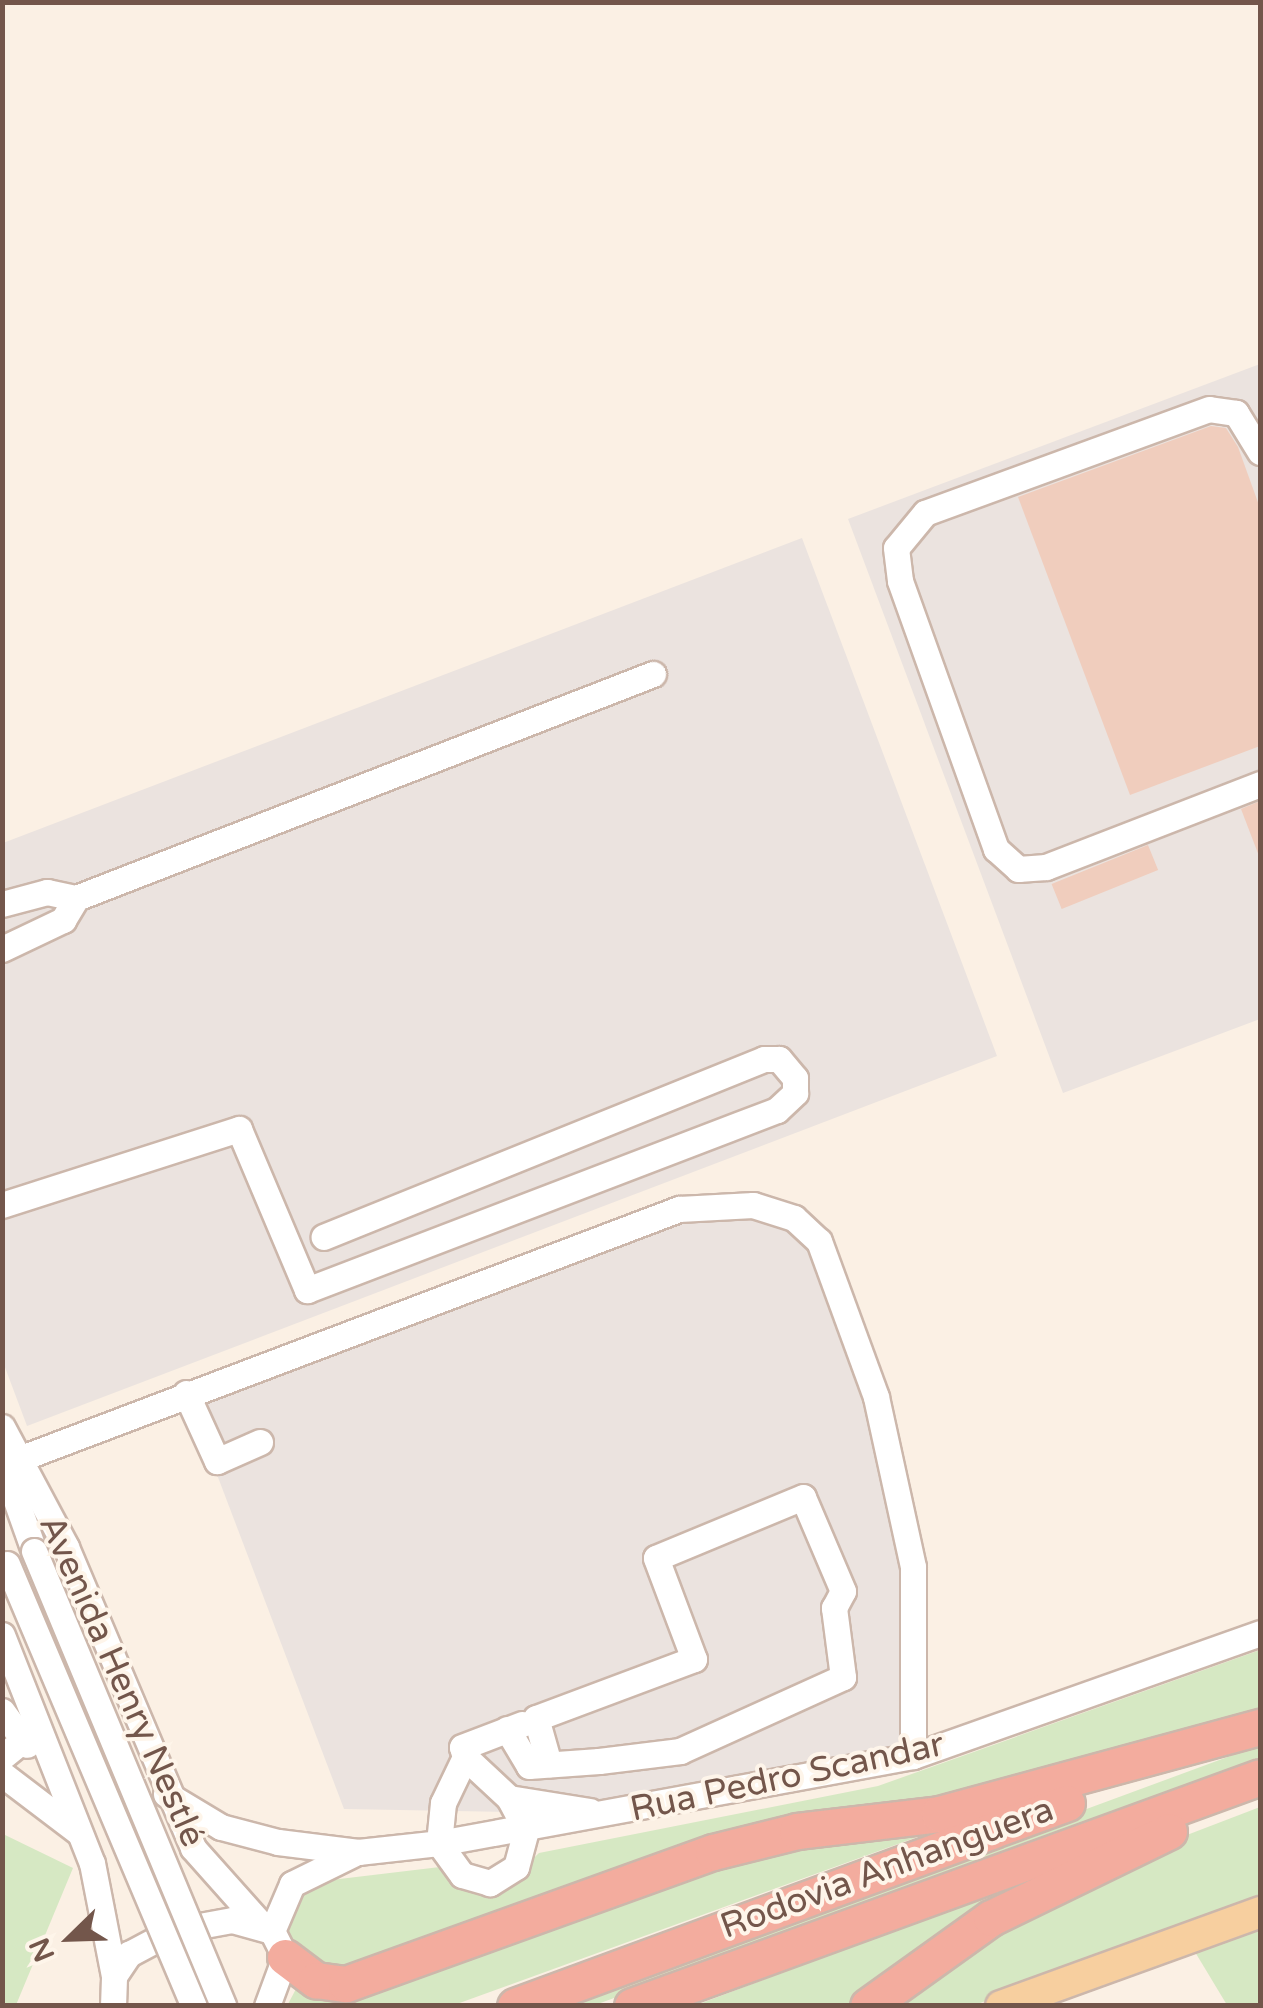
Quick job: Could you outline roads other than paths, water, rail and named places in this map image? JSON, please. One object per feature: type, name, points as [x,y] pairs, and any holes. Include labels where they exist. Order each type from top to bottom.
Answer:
[{"type":"highway","points":[[272,1936],[316,1980],[346,1984],[713,1852],[797,1830],[939,1814],[1260,1730]]},
{"type":"highway","name":"Rodovia Anhanguera","points":[[514,2006],[1260,1730]]},
{"type":"highway","name":"Rodovia Anhanguera","points":[[632,2006],[1260,1777]]},
{"type":"highway","points":[[868,2006],[990,1918],[1260,1788]]},
{"type":"main road","points":[[1001,2006],[1260,1912]]},
{"type":"street","points":[[1260,452],[1236,412],[1209,408],[924,513],[896,548],[900,581],[996,848],[1018,869],[1046,868],[1260,784]]},
{"type":"street","points":[[2,904],[47,892],[76,898],[653,674]]},
{"type":"street","points":[[5,939],[62,920],[76,898]]},
{"type":"street","points":[[2,1206],[239,1129],[307,1290],[777,1110],[795,1093],[795,1078],[778,1059],[764,1059],[324,1238]]},
{"type":"street","points":[[11,1460],[680,1209],[754,1205],[794,1218],[819,1241],[876,1396],[902,1510],[913,1567],[913,1756]]},
{"type":"street","points":[[186,1393],[217,1460],[260,1442]]},
{"type":"street","name":"Avenida Henry Nestlé","points":[[2,1427],[34,1551],[223,2006]]},
{"type":"street","name":"Avenida Henry Nestlé","points":[[11,1460],[66,1548],[166,1794],[193,1848],[272,1936]]},
{"type":"street","points":[[443,1804],[440,1843],[462,1875],[490,1883],[516,1867],[526,1830],[510,1798],[466,1758],[462,1747],[507,1729],[536,1718],[694,1659],[656,1558],[803,1497],[843,1592],[834,1608],[849,1671],[680,1751],[523,1764],[507,1729]]},
{"type":"street","points":[[5,1558],[194,2006]]},
{"type":"street","name":"Rua Pedro Scandar","points":[[166,1794],[221,1827],[358,1852],[440,1843],[615,1814],[913,1756],[1260,1633]]},
{"type":"street","points":[[2,1635],[14,1697],[81,1834],[106,1903],[110,1995]]},
{"type":"street","points":[[2,1711],[32,1737]]},
{"type":"street","points":[[536,1718],[549,1764]]},
{"type":"street","points":[[2,1756],[32,1737]]},
{"type":"street","points":[[398,1849],[443,1804],[466,1758]]},
{"type":"street","points":[[2,1774],[81,1834]]},
{"type":"street","points":[[510,1798],[615,1814]]},
{"type":"street","name":"Rua Pedro Scandar","points":[[268,2006],[272,1936],[292,1884],[358,1852]]},
{"type":"street","points":[[110,1995],[129,1954],[172,1931],[272,1936]]}]
